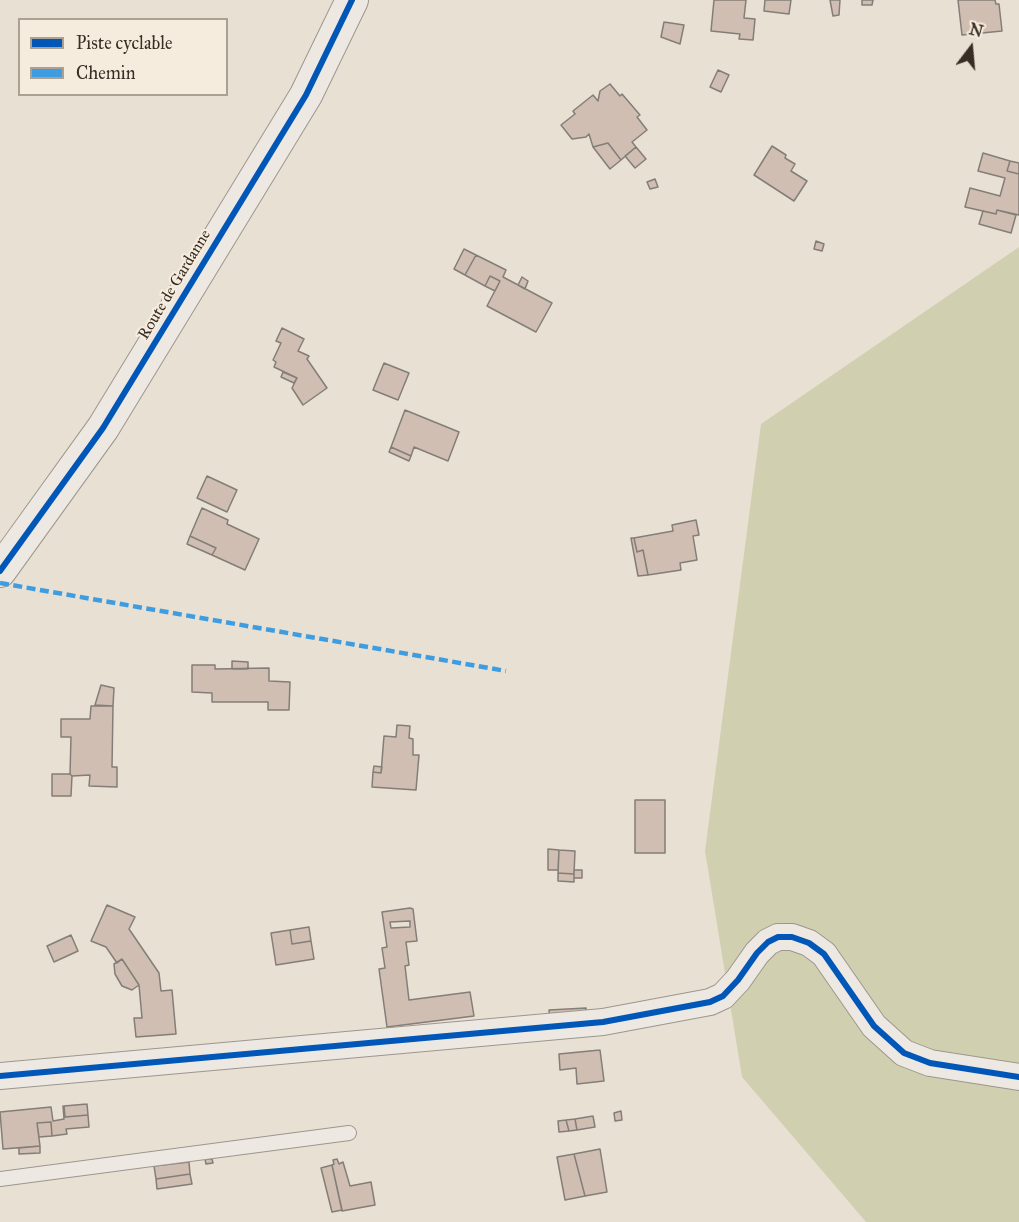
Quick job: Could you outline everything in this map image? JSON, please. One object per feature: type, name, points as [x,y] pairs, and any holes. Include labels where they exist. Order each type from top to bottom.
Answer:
[{"type":"street","name":"Route de Gardanne","points":[[0,571],[103,428],[306,95],[352,0]]},
{"type":"street","points":[[0,1076],[614,1020],[710,1002],[723,996],[768,942],[778,937],[792,937],[809,943],[824,954],[874,1026],[904,1053],[930,1063],[1019,1077]]},
{"type":"lane","points":[[0,1179],[349,1133]]},
{"type":"green space","points":[[1019,247],[1019,1222],[866,1222],[742,1077],[705,851],[761,424]]},
{"type":"building","points":[[714,0],[746,0],[744,18],[755,19],[753,40],[739,39],[740,34],[711,31]]},
{"type":"building","points":[[765,0],[791,0],[789,14],[764,11]]},
{"type":"building","points":[[830,0],[840,0],[839,15],[833,16]]},
{"type":"building","points":[[862,0],[873,0],[872,5],[862,5]]},
{"type":"building","points":[[958,0],[995,0],[996,4],[999,4],[1002,31],[962,35]]},
{"type":"building","points":[[664,22],[684,25],[680,44],[661,37]]},
{"type":"building","points":[[718,70],[729,75],[721,92],[710,87]]},
{"type":"building","points":[[610,84],[640,115],[637,117],[647,130],[632,142],[636,147],[621,160],[608,143],[593,147],[589,134],[586,137],[572,139],[561,125],[575,114],[573,111],[593,95],[598,101],[600,91]]},
{"type":"building","points":[[608,143],[621,160],[610,169],[593,147]]},
{"type":"building","points":[[772,146],[795,164],[791,171],[807,181],[794,201],[754,175]]},
{"type":"building","points":[[636,147],[646,159],[635,168],[625,156]]},
{"type":"building","points":[[983,153],[1010,161],[1007,171],[1019,174],[1019,215],[997,210],[996,214],[965,207],[970,188],[1000,196],[1005,178],[978,171]]},
{"type":"building","points":[[1010,161],[1019,163],[1019,174],[1007,171]]},
{"type":"building","points":[[655,179],[658,187],[650,189],[647,182]]},
{"type":"building","points":[[997,210],[1016,215],[1011,233],[979,224],[983,211],[996,214]]},
{"type":"building","points":[[816,241],[824,244],[822,251],[814,249]]},
{"type":"building","points":[[464,249],[476,255],[465,275],[454,269]]},
{"type":"building","points":[[476,255],[506,270],[503,277],[552,303],[536,332],[487,306],[500,281],[490,276],[485,286],[465,275]]},
{"type":"building","points":[[490,276],[500,281],[495,291],[485,286]]},
{"type":"building","points":[[522,277],[528,281],[525,289],[518,285]]},
{"type":"building","points":[[282,328],[304,339],[298,351],[309,356],[307,359],[327,388],[303,405],[292,388],[297,378],[274,367],[276,362],[273,360],[281,343],[276,341]]},
{"type":"building","points":[[384,363],[409,373],[398,400],[373,390]]},
{"type":"building","points":[[283,372],[297,378],[294,383],[281,377]]},
{"type":"building","points":[[405,410],[459,432],[448,461],[414,447],[411,456],[391,447]]},
{"type":"building","points":[[391,447],[411,456],[409,461],[389,452]]},
{"type":"building","points":[[207,476],[237,490],[227,512],[197,498]]},
{"type":"building","points":[[202,508],[228,520],[227,524],[259,539],[245,570],[212,555],[216,548],[190,536]]},
{"type":"building","points":[[696,520],[699,535],[693,536],[697,560],[680,563],[681,570],[648,575],[643,550],[637,552],[634,538],[673,531],[672,525]]},
{"type":"building","points":[[190,536],[216,548],[212,555],[187,544]]},
{"type":"building","points":[[631,538],[634,538],[637,552],[643,550],[648,575],[638,576]]},
{"type":"building","points":[[232,661],[248,662],[248,669],[232,669]]},
{"type":"building","points":[[192,665],[215,665],[215,669],[269,668],[269,681],[290,682],[289,710],[268,710],[268,702],[212,702],[212,693],[192,692]]},
{"type":"building","points":[[101,685],[114,688],[113,706],[95,705]]},
{"type":"building","points":[[91,706],[113,706],[112,767],[117,767],[117,787],[89,786],[90,775],[72,776],[70,774],[71,737],[61,737],[61,719],[90,719]]},
{"type":"building","points":[[397,725],[410,726],[409,738],[413,739],[413,755],[419,755],[416,790],[372,787],[373,772],[381,773],[384,736],[396,737]]},
{"type":"building","points":[[374,766],[382,767],[381,773],[373,772]]},
{"type":"building","points":[[52,774],[72,776],[71,796],[52,796]]},
{"type":"building","points":[[635,800],[665,800],[665,853],[635,853]]},
{"type":"building","points":[[548,849],[559,850],[558,870],[548,870]]},
{"type":"building","points":[[559,850],[575,851],[574,874],[558,873]]},
{"type":"building","points":[[574,870],[582,870],[582,878],[574,878]]},
{"type":"building","points":[[558,873],[574,874],[574,882],[558,881]]},
{"type":"building","points":[[107,905],[135,917],[129,929],[159,973],[161,991],[172,990],[176,1034],[136,1037],[134,1018],[142,1018],[139,985],[122,959],[117,963],[106,947],[91,941]]},
{"type":"building","points":[[413,909],[417,941],[406,942],[409,965],[405,966],[409,1000],[470,992],[474,1016],[387,1027],[379,969],[385,968],[382,948],[387,947],[382,912]],"holes":[[[410,921],[410,927],[391,928],[390,922]]]},
{"type":"building","points":[[309,927],[311,941],[292,944],[290,930]]},
{"type":"building","points":[[290,930],[292,944],[311,941],[314,959],[276,965],[271,933]]},
{"type":"building","points":[[71,935],[78,951],[54,962],[47,946]]},
{"type":"building","points":[[122,959],[139,985],[132,990],[122,986],[115,974],[114,964]]},
{"type":"building","points":[[586,1008],[586,1018],[550,1021],[549,1010]]},
{"type":"building","points":[[600,1050],[604,1081],[577,1084],[576,1068],[560,1070],[559,1054]]},
{"type":"building","points":[[87,1104],[88,1115],[65,1117],[64,1106]]},
{"type":"building","points":[[63,1106],[65,1117],[88,1115],[89,1127],[66,1129],[67,1134],[52,1136],[51,1122],[37,1123],[40,1146],[3,1149],[0,1112],[51,1107],[53,1121],[64,1119]]},
{"type":"building","points":[[621,1111],[622,1120],[615,1121],[614,1113]]},
{"type":"building","points":[[593,1116],[595,1127],[577,1130],[575,1119]]},
{"type":"building","points":[[575,1119],[577,1130],[569,1131],[566,1120]]},
{"type":"building","points":[[566,1120],[569,1131],[559,1132],[558,1121]]},
{"type":"building","points":[[51,1122],[52,1136],[39,1137],[37,1123]]},
{"type":"building","points":[[40,1146],[40,1153],[19,1154],[19,1148]]},
{"type":"building","points":[[600,1149],[607,1192],[585,1196],[574,1154]]},
{"type":"building","points":[[574,1154],[585,1196],[565,1200],[557,1157]]},
{"type":"building","points":[[205,1159],[212,1159],[213,1163],[206,1164]]},
{"type":"building","points":[[337,1159],[339,1164],[343,1162],[350,1186],[371,1182],[375,1205],[342,1211],[332,1165],[333,1160]]},
{"type":"building","points":[[189,1162],[190,1174],[156,1179],[154,1166]]},
{"type":"building","points":[[332,1165],[342,1210],[332,1212],[321,1168]]},
{"type":"building","points":[[190,1174],[192,1184],[157,1189],[156,1179]]},
{"type":"marked path","points":[[0,583],[506,671]]},
{"type":"cycle path","points":[[0,571],[103,428],[306,95],[352,0]]},
{"type":"cycle path","points":[[0,1076],[603,1022],[710,1002],[723,996],[768,942],[778,937],[792,937],[809,943],[824,954],[874,1026],[904,1053],[930,1063],[1019,1077]]}]
